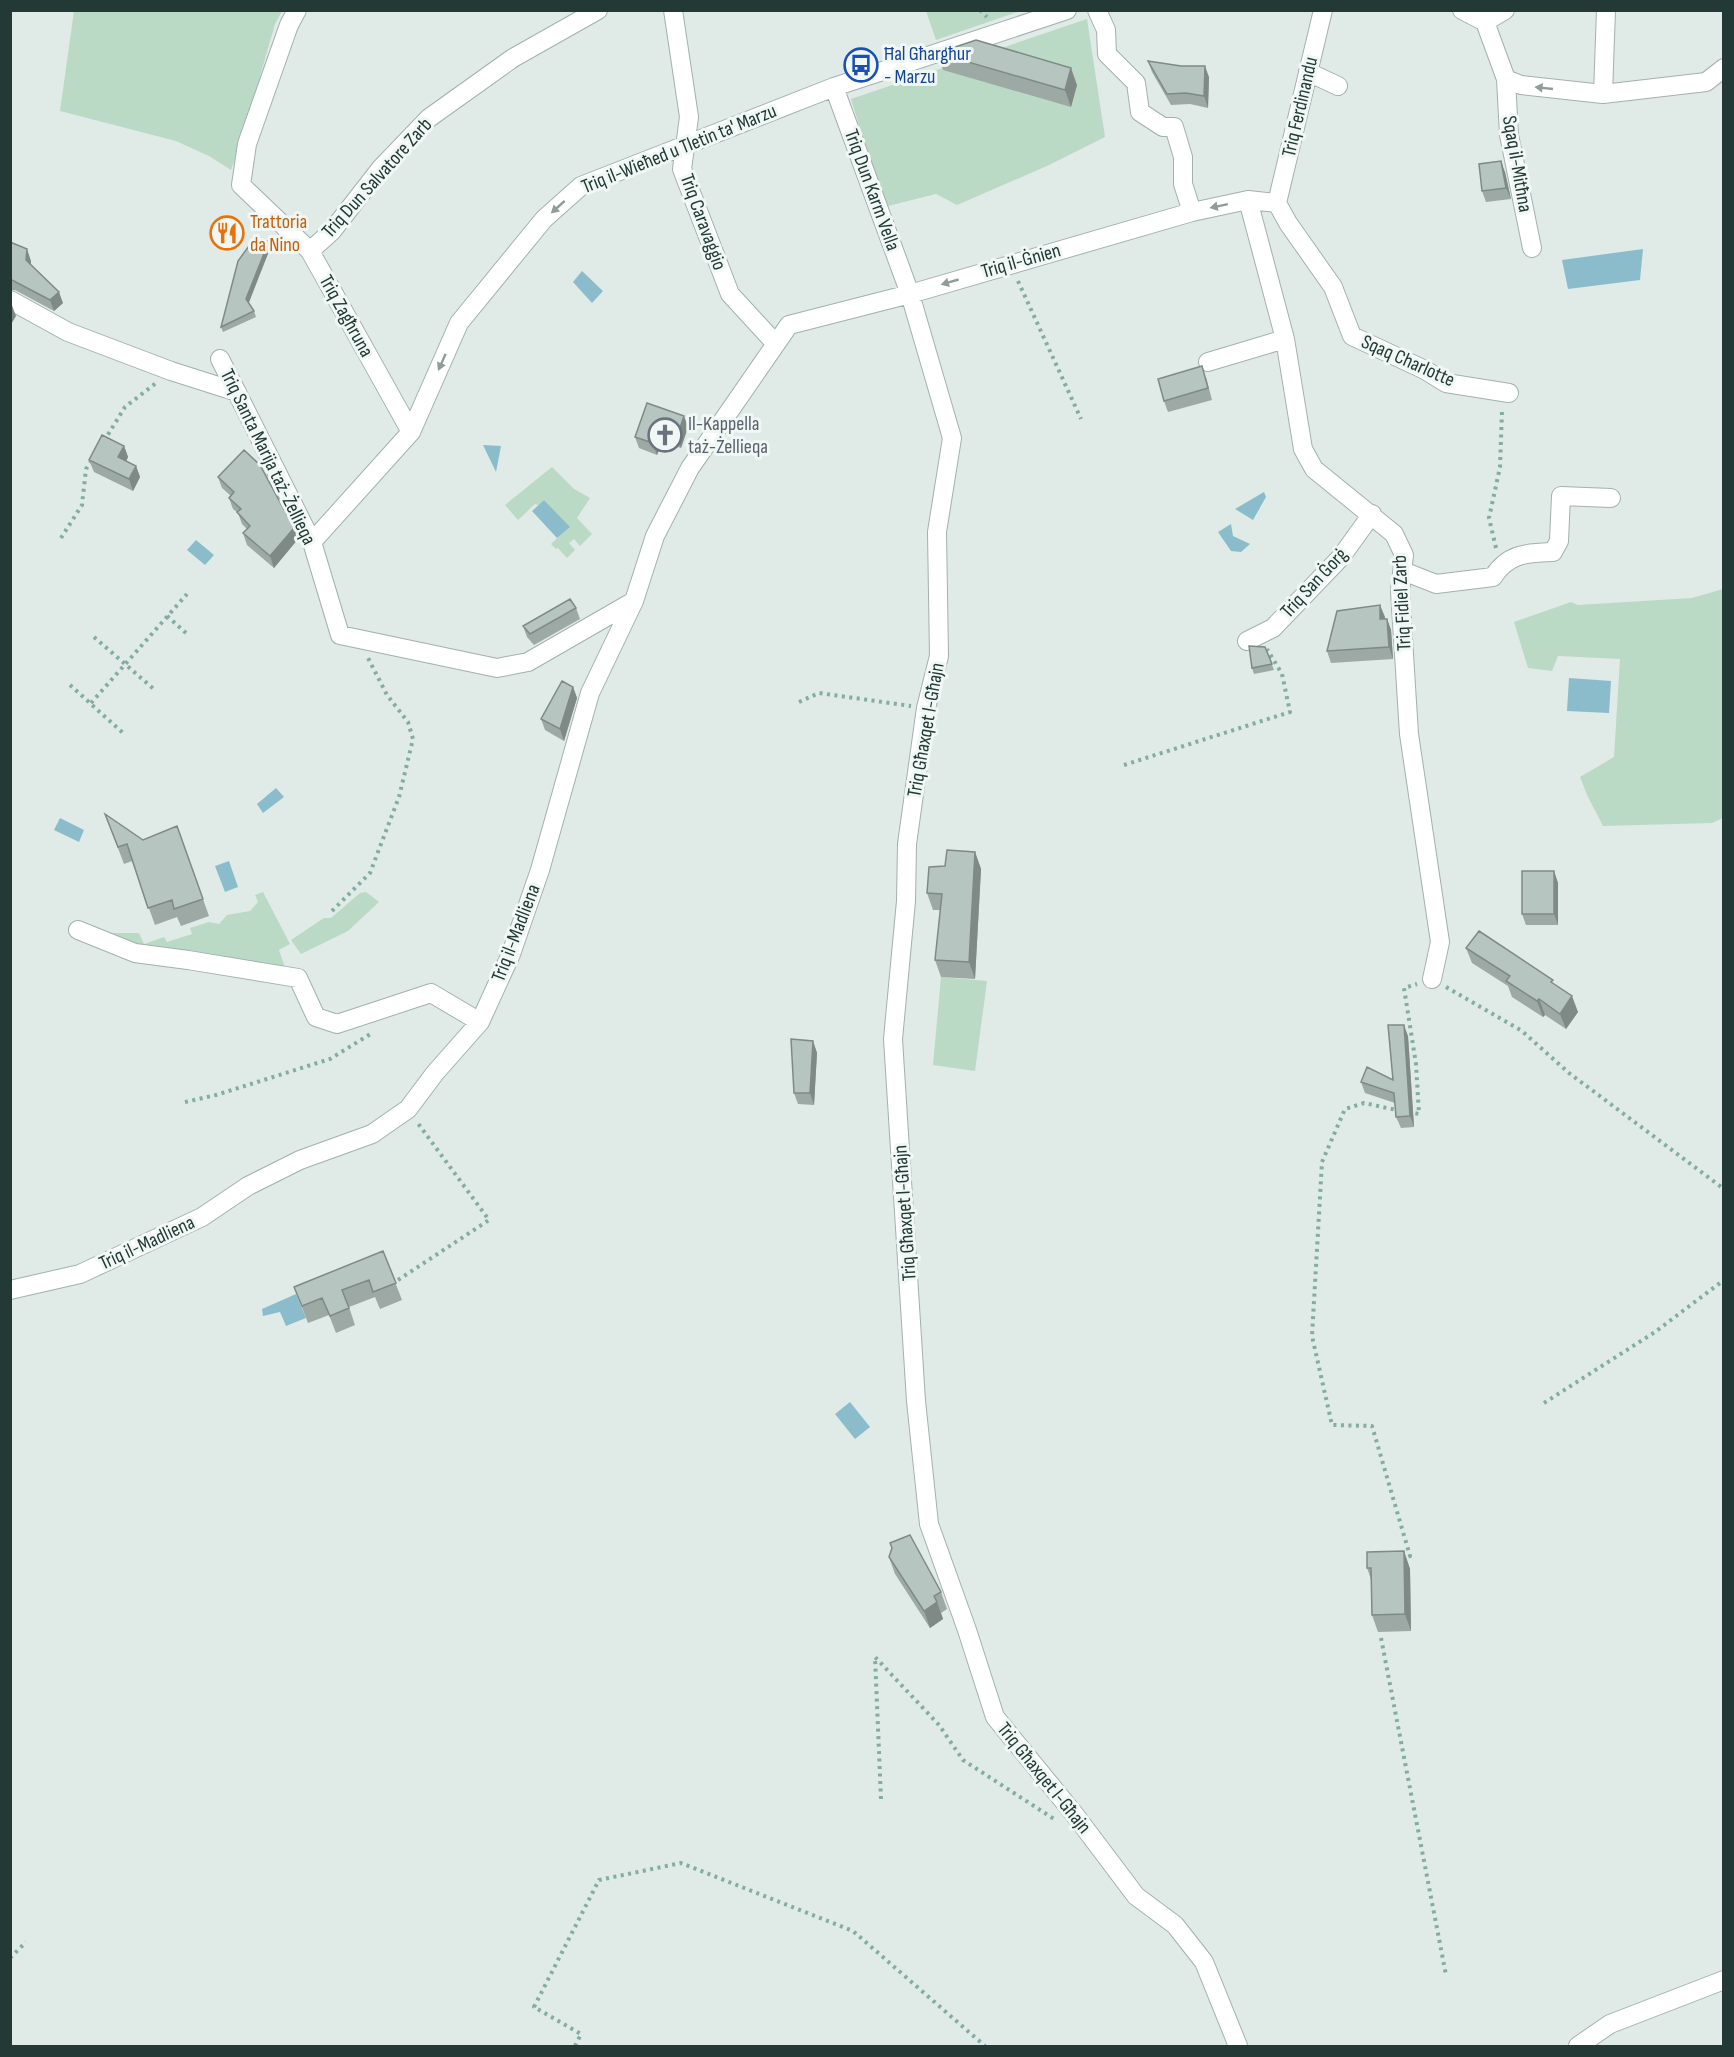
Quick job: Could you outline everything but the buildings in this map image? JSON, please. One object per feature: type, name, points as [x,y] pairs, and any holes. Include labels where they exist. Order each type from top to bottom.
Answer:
[{"type":"street","name":"Triq Zagħruna","points":[[297,10],[289,25],[247,144],[241,185],[310,251],[411,432]]},
{"type":"street","name":"Triq Dun Salvatore Zarb","points":[[310,251],[332,231],[381,168],[429,118],[513,58],[598,10]]},
{"type":"street","name":"Triq Caravaggio","points":[[673,10],[689,117],[682,169],[730,294],[776,344]]},
{"type":"street","name":"Triq il-Wieħed u Tletin ta' Marzu","points":[[312,542],[411,432],[459,323],[544,219],[580,186],[834,87],[1067,10]]},
{"type":"street","points":[[1097,10],[1106,30],[1107,54],[1136,83],[1140,112],[1163,127],[1174,128],[1184,157],[1183,184],[1192,212]]},
{"type":"street","name":"Triq Ferdinandu","points":[[1277,203],[1323,10]]},
{"type":"street","points":[[1462,10],[1485,22],[1505,10]]},
{"type":"street","points":[[1603,94],[1606,10]]},
{"type":"street","name":"Sqaq il-Mitħna","points":[[1485,22],[1506,79],[1509,135],[1532,248]]},
{"type":"street","points":[[1506,79],[1521,85],[1603,94],[1706,82],[1724,68]]},
{"type":"street","points":[[1308,72],[1338,86]]},
{"type":"street","name":"Triq Dun Karm Vella","points":[[834,87],[910,294]]},
{"type":"street","name":"Triq il-Ġnien","points":[[776,344],[789,325],[910,294],[1192,212],[1248,200],[1277,203]]},
{"type":"street","name":"Triq Fidiel Zarb","points":[[1248,200],[1286,339],[1303,449],[1314,470],[1372,514],[1394,534],[1404,555],[1400,591],[1409,734],[1440,942],[1432,979]]},
{"type":"street","name":"Sqaq Charlotte","points":[[1277,203],[1288,223],[1333,287],[1352,336],[1425,370],[1446,383],[1509,393]]},
{"type":"street","name":"Triq Għaxqet l-Għajn","points":[[910,294],[952,438],[937,532],[939,656],[926,708],[908,844],[906,901],[893,1039],[916,1401],[929,1524],[995,1717],[1075,1815],[1136,1896],[1175,1925],[1204,1962],[1239,2046]]},
{"type":"street","points":[[10,300],[68,332],[171,371],[237,392]]},
{"type":"street","points":[[1208,362],[1286,339]]},
{"type":"street","name":"Triq il-Madliena","points":[[10,1290],[80,1274],[202,1217],[248,1186],[300,1160],[372,1134],[408,1109],[435,1073],[480,1022],[511,954],[540,870],[591,693],[634,601],[655,536],[690,468],[776,344]]},
{"type":"street","name":"Triq Santa Marija taż-Żellieqa","points":[[220,358],[312,542],[340,635],[497,668],[528,662],[634,601]]},
{"type":"street","points":[[1403,571],[1436,584],[1493,577],[1500,566],[1522,553],[1553,552],[1559,541],[1561,496],[1611,498]]},
{"type":"street","name":"Triq San Ġorġ","points":[[1253,638],[1273,628],[1341,557],[1372,514]]},
{"type":"street","points":[[78,930],[135,953],[298,978],[316,1017],[337,1023],[431,993],[480,1022]]},
{"type":"street","points":[[1578,2046],[1610,2024],[1724,1980]]},
{"type":"path","points":[[1010,264],[1081,419]]},
{"type":"path","points":[[103,442],[125,407],[171,371]]},
{"type":"path","points":[[1500,566],[1489,518],[1500,467],[1502,411]]},
{"type":"path","points":[[61,538],[82,505],[86,469],[97,451]]},
{"type":"path","points":[[91,703],[187,594]]},
{"type":"path","points":[[167,616],[186,633]]},
{"type":"path","points":[[94,636],[156,692]]},
{"type":"path","points":[[1124,765],[1290,712],[1282,674],[1253,638]]},
{"type":"path","points":[[332,911],[370,873],[399,797],[413,740],[408,722],[387,695],[369,659],[366,640]]},
{"type":"path","points":[[70,685],[123,734]]},
{"type":"path","points":[[799,702],[819,693],[926,708]]},
{"type":"path","points":[[1399,1558],[1410,1556],[1372,1426],[1332,1425],[1312,1336],[1322,1162],[1345,1109],[1364,1103],[1419,1114],[1416,1064],[1404,988],[1432,979],[1522,1031],[1569,1073],[1724,1189]]},
{"type":"path","points":[[185,1102],[216,1095],[330,1059],[380,1028]]},
{"type":"path","points":[[398,1280],[489,1220],[408,1109]]},
{"type":"path","points":[[1544,1403],[1655,1332],[1724,1280]]},
{"type":"path","points":[[1381,1638],[1446,1975]]},
{"type":"path","points":[[881,1799],[875,1657],[939,1725],[963,1760],[1057,1821],[1075,1815]]},
{"type":"path","points":[[575,2046],[581,2034],[534,2007],[599,1880],[681,1863],[853,1931],[985,2046]]},
{"type":"path","points":[[10,1958],[26,1942]]},
{"type":"green space","points":[[926,10],[1020,11],[936,40]]},
{"type":"green space","points":[[74,11],[282,11],[275,24],[231,170],[209,156],[176,141],[60,111]]},
{"type":"green space","points":[[1087,19],[1105,137],[1047,166],[957,205],[936,194],[884,207],[851,99]]},
{"type":"green space","points":[[552,467],[574,489],[590,498],[577,518],[592,534],[580,546],[574,539],[569,543],[575,550],[567,558],[551,544],[569,527],[544,500],[538,505],[535,504],[518,520],[505,505]]},
{"type":"green space","points":[[1723,589],[1723,818],[1712,823],[1603,826],[1580,777],[1614,757],[1620,659],[1558,656],[1552,671],[1528,668],[1514,622],[1571,602],[1578,605],[1692,598]]},
{"type":"green space","points":[[263,892],[290,944],[279,950],[287,973],[156,950],[112,937],[112,933],[139,933],[144,944],[164,937],[167,942],[192,934],[190,928],[209,922],[219,924],[227,915],[250,911],[258,902],[255,895]]},
{"type":"green space","points":[[366,892],[379,902],[348,931],[301,954],[291,940],[324,918],[331,918],[360,893]]},
{"type":"green space","points":[[941,977],[987,981],[975,1071],[933,1065]]},
{"type":"water","points":[[1643,249],[1640,280],[1568,289],[1562,260]]},
{"type":"water","points":[[582,271],[603,291],[592,303],[573,282]]},
{"type":"water","points":[[483,445],[501,446],[496,472]]},
{"type":"water","points":[[1264,492],[1266,497],[1253,520],[1235,509]]},
{"type":"water","points":[[544,500],[570,527],[557,538],[532,511]]},
{"type":"water","points":[[1231,524],[1233,536],[1250,544],[1241,552],[1231,551],[1218,532]]},
{"type":"water","points":[[196,540],[214,555],[205,565],[187,550]]},
{"type":"water","points":[[1569,678],[1611,681],[1609,713],[1567,711]]},
{"type":"water","points":[[276,788],[284,797],[263,813],[257,804]]},
{"type":"water","points":[[60,818],[84,830],[79,842],[54,830]]},
{"type":"water","points":[[229,861],[238,887],[225,892],[215,866]]},
{"type":"water","points":[[296,1294],[306,1318],[286,1326],[280,1312],[263,1316],[262,1309]]},
{"type":"water","points":[[850,1402],[870,1427],[855,1439],[835,1414]]},
{"type":"place","name":"Ħal Għargħur - Marzu","points":[[861,65]]},
{"type":"place","name":"Trattoria da Nino","points":[[227,233]]},
{"type":"place","name":"Il-Kappella taż-Żellieqa","points":[[665,435]]}]
